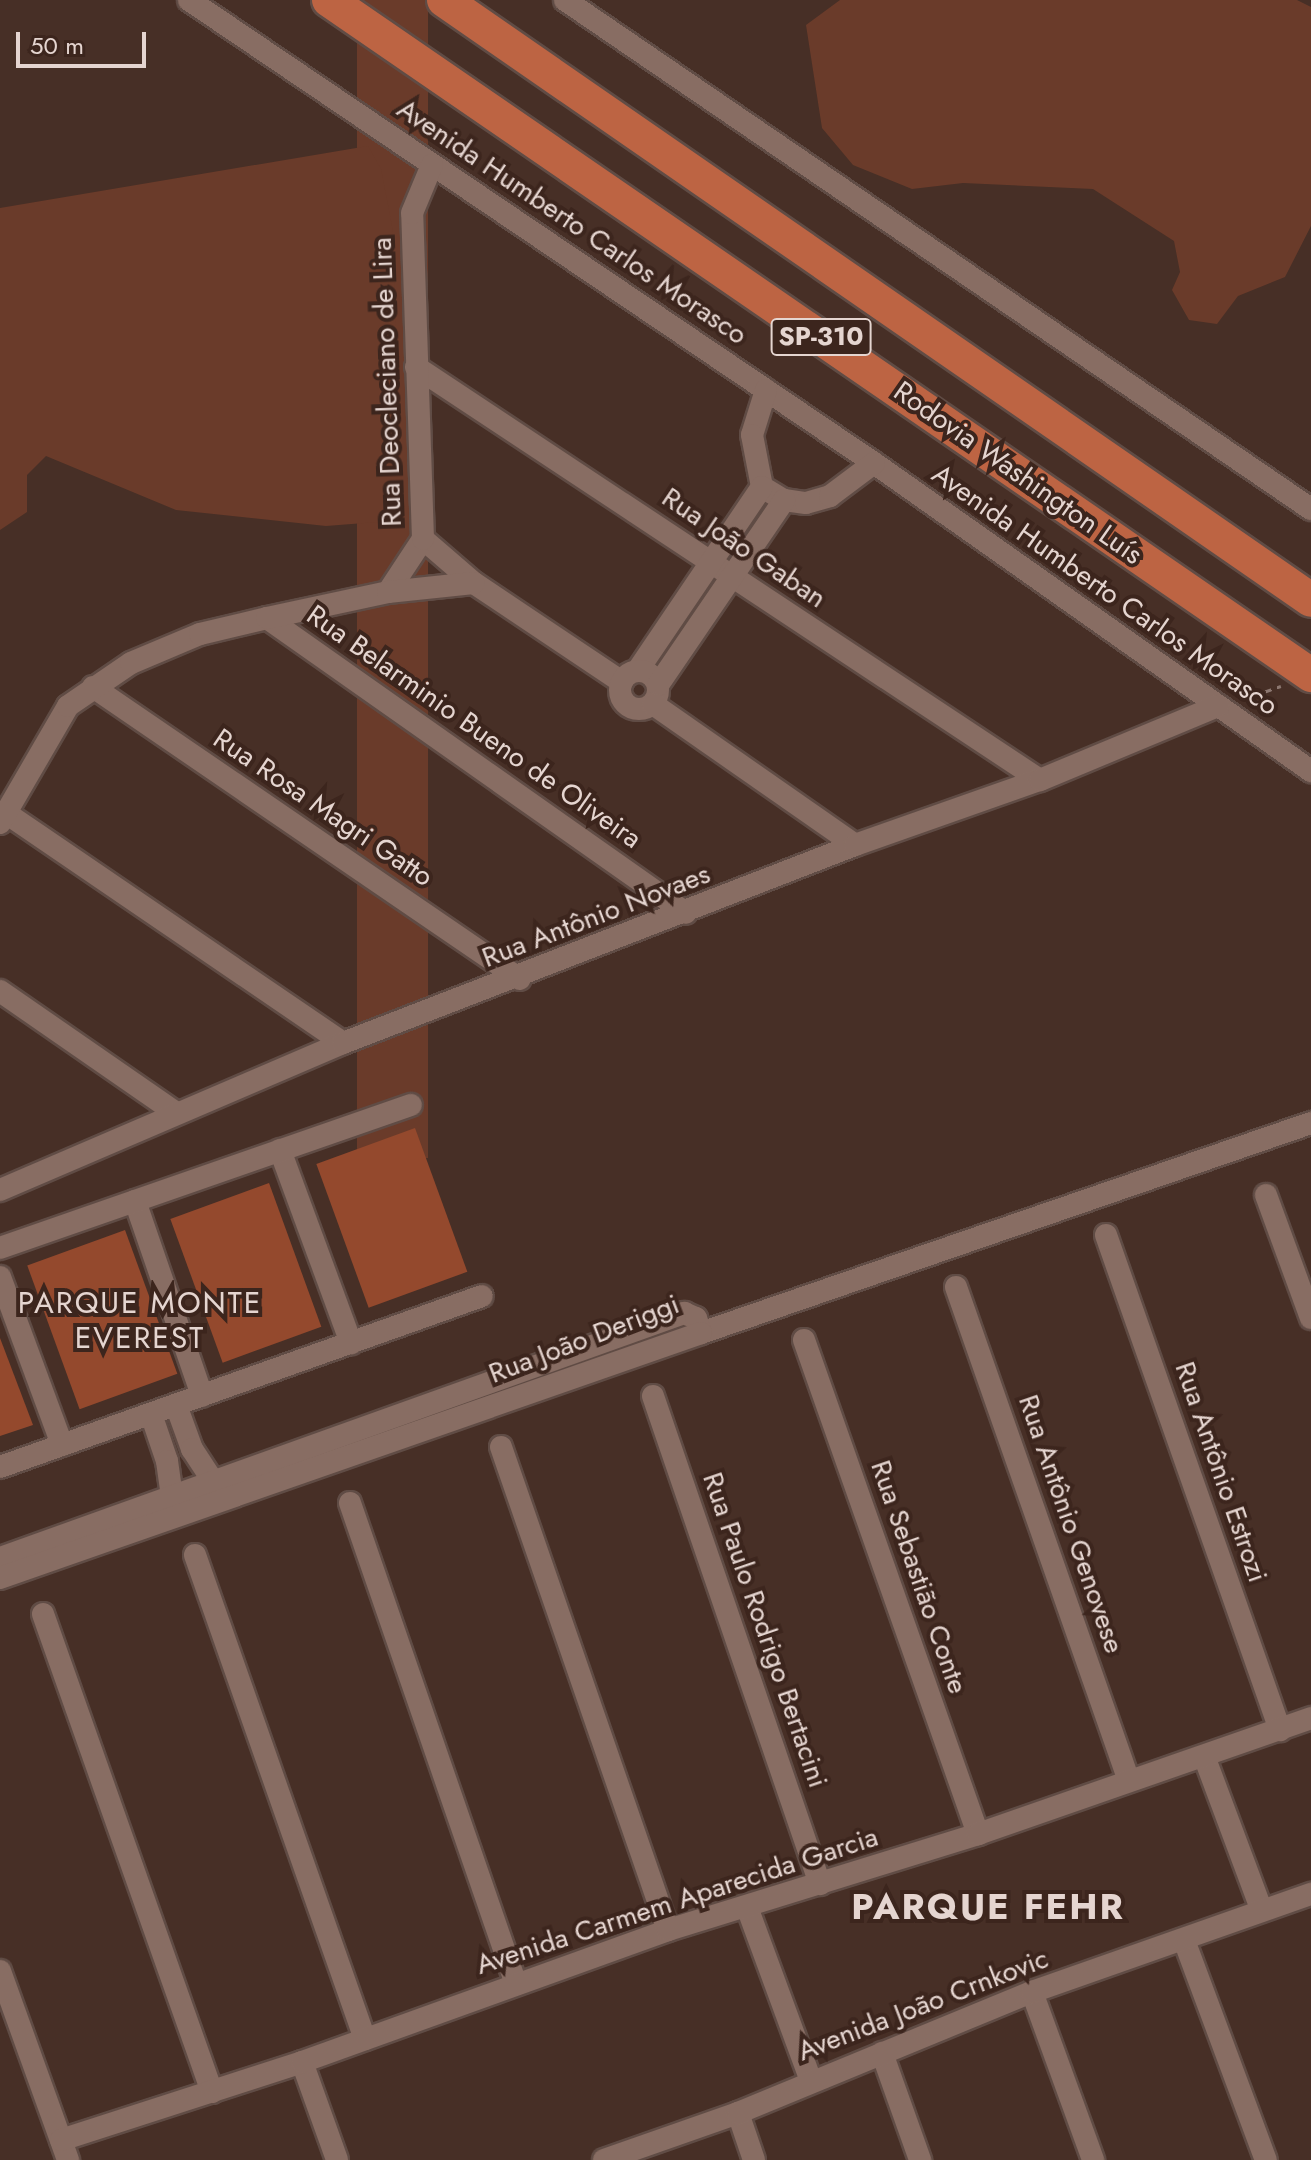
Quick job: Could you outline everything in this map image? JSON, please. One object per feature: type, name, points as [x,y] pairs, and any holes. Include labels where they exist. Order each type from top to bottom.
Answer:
[{"type":"highway","name":"Rodovia Washington Luís","points":[[329,0],[1299,680]]},
{"type":"highway","name":"SP-310","points":[[444,0],[1311,600]]},
{"type":"street","name":"Avenida Humberto Carlos Morasco","points":[[189,0],[874,463],[1311,771]]},
{"type":"street","points":[[565,0],[1311,509]]},
{"type":"street","name":"Rua Deocleciano de Lira","points":[[388,592],[423,539],[412,213],[432,165]]},
{"type":"street","name":"Rua João Gaban","points":[[416,367],[1040,780]]},
{"type":"street","points":[[766,390],[752,435],[762,487],[630,676],[621,695],[628,706],[641,709],[656,694],[784,500]]},
{"type":"street","points":[[762,487],[784,500],[806,503],[830,496],[874,463]]},
{"type":"street","points":[[423,539],[474,583],[630,676],[650,674],[656,694],[855,845]]},
{"type":"street","points":[[343,1043],[3,818],[68,706],[131,663],[200,634],[267,618],[388,592],[474,583]]},
{"type":"street","name":"Rua Belarminio Bueno de Oliveira","points":[[267,618],[686,913]]},
{"type":"street","name":"Rua Rosa Magri Gatto","points":[[93,687],[520,979]]},
{"type":"street","name":"Rua Antônio Novaes","points":[[0,1190],[343,1043],[520,979],[855,845],[1040,780],[1221,709]]},
{"type":"street","points":[[0,991],[176,1113]]},
{"type":"street","points":[[0,1248],[411,1105]]},
{"type":"street","name":"Rua João Deriggi","points":[[0,1558],[172,1507],[701,1333],[1311,1123]]},
{"type":"street","points":[[280,1150],[351,1343]]},
{"type":"street","points":[[1266,1195],[1303,1276],[1311,1318]]},
{"type":"street","points":[[135,1201],[202,1396]]},
{"type":"street","name":"Rua Antônio Estrozi","points":[[1106,1235],[1280,1730]]},
{"type":"street","points":[[0,1277],[62,1445]]},
{"type":"street","name":"Rua Antônio Genovese","points":[[956,1287],[1129,1781]]},
{"type":"street","points":[[0,1467],[482,1296]]},
{"type":"street","name":"Rua Sebastião Conte","points":[[804,1340],[978,1834]]},
{"type":"street","name":"Rua Paulo Rodrigo Bertacini","points":[[653,1396],[820,1884]]},
{"type":"street","points":[[176,1405],[192,1449],[220,1491]]},
{"type":"street","points":[[151,1414],[167,1461],[172,1507]]},
{"type":"street","points":[[501,1447],[668,1930]]},
{"type":"street","points":[[350,1503],[516,1984]]},
{"type":"street","name":"Rua João Deriggi","points":[[0,1578],[172,1507]]},
{"type":"street","points":[[195,1555],[365,2039]]},
{"type":"street","points":[[43,1614],[212,2092]]},
{"type":"street","name":"Avenida Carmem Aparecida Garcia","points":[[64,2150],[212,2092],[668,1930],[978,1834],[1311,1718]]},
{"type":"street","points":[[1204,1756],[1262,1911]]},
{"type":"street","name":"Avenida João Crnkovic","points":[[604,2160],[738,2113],[1032,1992],[1311,1894]]},
{"type":"street","points":[[747,1907],[811,2081]]},
{"type":"street","points":[[1184,1940],[1266,2160]]},
{"type":"street","points":[[0,1971],[64,2150]]},
{"type":"street","points":[[1032,1992],[1093,2160]]},
{"type":"street","points":[[882,2053],[920,2160]]},
{"type":"street","points":[[302,2062],[337,2160]]},
{"type":"street","points":[[738,2113],[754,2160]]},
{"type":"path","points":[[1221,709],[1258,691],[1299,680]]},
{"type":"shaded area","points":[[357,0],[428,0],[428,1158],[357,1158]]},
{"type":"shaded area","points":[[840,0],[1297,0],[1311,7],[1311,226],[1285,277],[1238,296],[1217,324],[1189,320],[1172,290],[1180,272],[1174,241],[1093,189],[963,183],[912,189],[853,165],[822,128],[806,25]]},
{"type":"shaded area","points":[[368,146],[381,169],[392,226],[403,520],[326,526],[176,510],[46,456],[27,475],[27,512],[0,530],[0,208]]},
{"type":"building","points":[[415,1128],[467,1272],[369,1308],[316,1164]]},
{"type":"building","points":[[269,1183],[321,1327],[223,1363],[170,1219]]},
{"type":"building","points":[[125,1230],[177,1374],[80,1409],[27,1266]]},
{"type":"building","points":[[0,1338],[33,1425],[0,1436]]},
{"type":"district","name":"PARQUE MONTE EVEREST","points":[[140,1320]]},
{"type":"district","name":"PARQUE FEHR","points":[[988,1907]]}]
